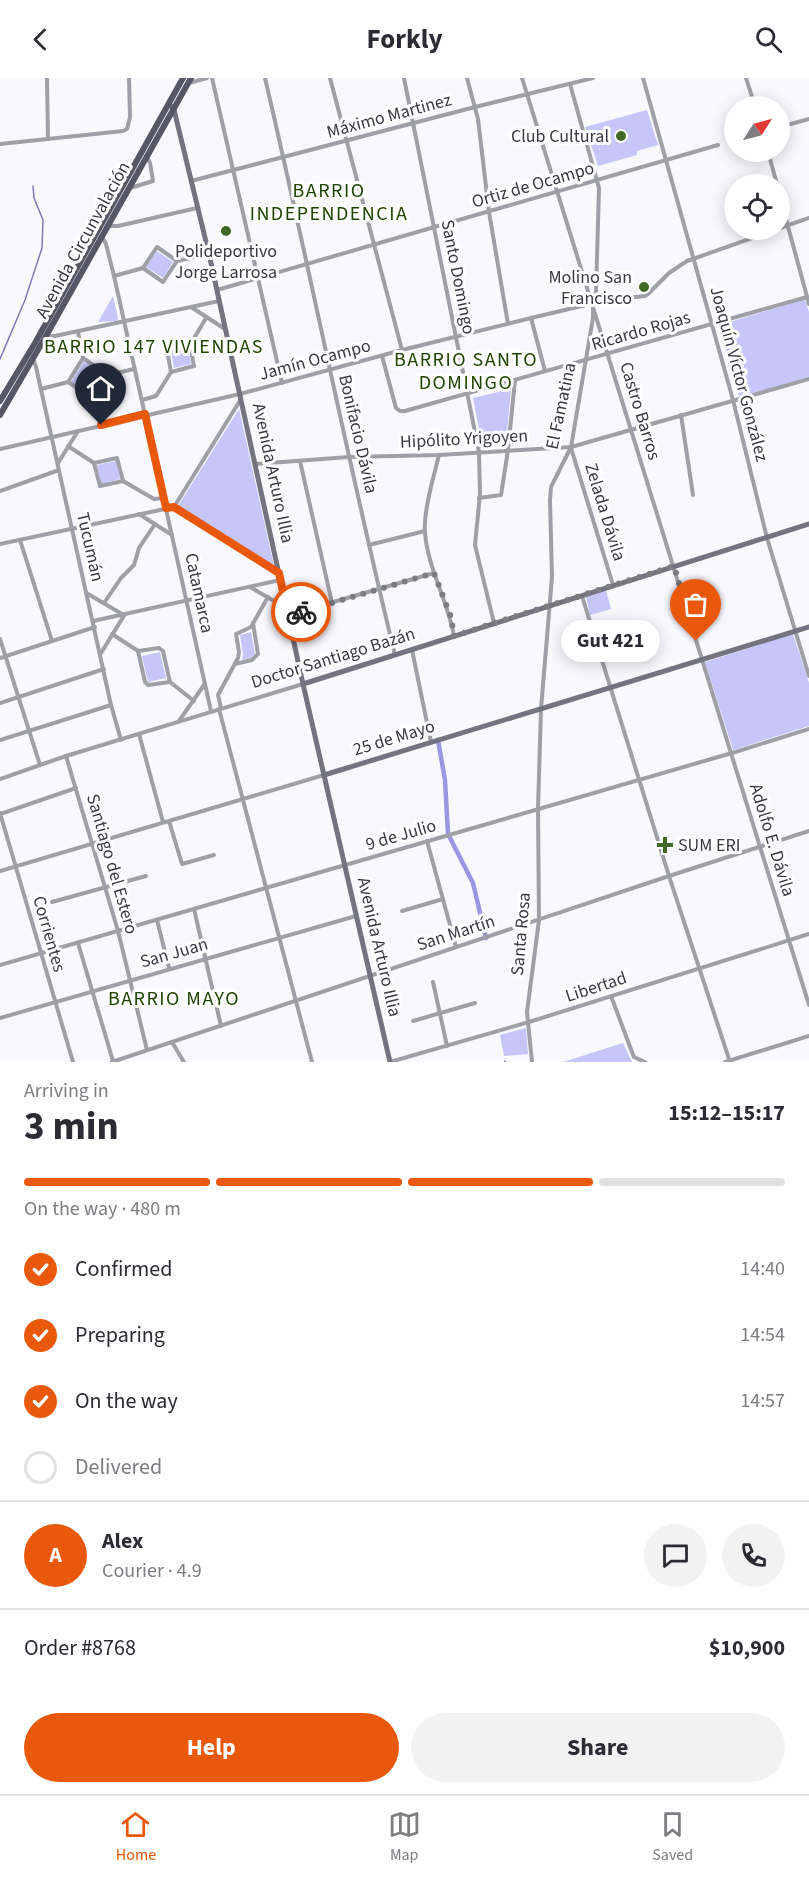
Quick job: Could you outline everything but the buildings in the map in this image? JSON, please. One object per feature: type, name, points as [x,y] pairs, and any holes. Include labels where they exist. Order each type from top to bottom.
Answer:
[{"type":"main road","name":"Avenida Circunvalación","points":[[0,401],[187,80]]},
{"type":"main road","name":"Avenida Circunvalación","points":[[0,415],[147,157],[171,106]]},
{"type":"main road","name":"Avenida Arturo Illia","points":[[171,106],[219,301],[303,684],[390,1062]]},
{"type":"main road","name":"Doctor Santiago Bazán","points":[[303,684],[809,524]]},
{"type":"main road","name":"25 de Mayo","points":[[324,775],[809,627]]},
{"type":"street","points":[[47,78],[48,139]]},
{"type":"street","points":[[0,144],[127,129],[130,117],[129,78]]},
{"type":"street","points":[[187,80],[207,78]]},
{"type":"street","points":[[212,78],[282,383]]},
{"type":"street","name":"Bonifacio Dávila","points":[[265,78],[395,655]]},
{"type":"street","points":[[330,78],[402,350]]},
{"type":"street","name":"Santo Domingo","points":[[404,78],[478,452],[479,498],[475,545],[494,623]]},
{"type":"street","points":[[467,78],[475,107],[489,212],[508,324]]},
{"type":"street","name":"Castro Barros","points":[[522,78],[732,753]]},
{"type":"street","name":"Máximo Martinez","points":[[191,181],[594,78]]},
{"type":"street","name":"Joaquín Víctor González","points":[[643,78],[734,400],[767,538],[809,676]]},
{"type":"street","points":[[746,78],[752,96]]},
{"type":"street","name":"El Famatina","points":[[538,808],[541,709],[551,604],[551,487],[571,447],[596,292],[598,180],[570,84]]},
{"type":"street","points":[[790,124],[809,119]]},
{"type":"street","name":"Ortiz de Ocampo","points":[[216,290],[718,145]]},
{"type":"street","points":[[129,188],[153,181],[147,157]]},
{"type":"street","points":[[108,226],[118,226],[197,208]]},
{"type":"street","points":[[790,224],[809,219]]},
{"type":"street","points":[[790,233],[809,304]]},
{"type":"street","name":"Catamarca","points":[[102,236],[114,276],[211,711]]},
{"type":"street","name":"Jamín Ocampo","points":[[0,449],[145,414],[240,396],[402,350],[531,318],[648,294],[669,273],[694,258],[746,240]]},
{"type":"street","points":[[114,276],[143,268],[157,247],[177,261]]},
{"type":"street","points":[[143,268],[163,282],[177,261],[208,254]]},
{"type":"street","name":"Ricardo Rojas","points":[[382,356],[396,408],[400,411],[608,355],[807,297]]},
{"type":"street","points":[[46,336],[78,332],[219,301]]},
{"type":"street","points":[[190,307],[225,329]]},
{"type":"street","points":[[171,372],[194,366],[190,345],[206,318]]},
{"type":"street","points":[[531,318],[545,371]]},
{"type":"street","points":[[41,389],[68,382],[83,358],[78,332]]},
{"type":"street","points":[[142,400],[156,396],[171,372],[167,350],[190,345]]},
{"type":"street","points":[[83,358],[108,375]]},
{"type":"street","name":"Tucumán","points":[[33,359],[111,705],[121,740]]},
{"type":"street","points":[[68,382],[93,398],[108,375],[134,369]]},
{"type":"street","name":"Hipólito Yrigoyen","points":[[256,464],[349,457],[438,455],[571,447],[809,379]]},
{"type":"street","points":[[479,498],[501,495],[515,380]]},
{"type":"street","points":[[174,507],[240,396]]},
{"type":"street","points":[[681,415],[693,495]]},
{"type":"street","points":[[58,463],[78,430]]},
{"type":"street","points":[[69,446],[94,463],[100,486],[123,481],[154,499],[164,498]]},
{"type":"street","name":"Zelada Dávila","points":[[571,447],[613,585]]},
{"type":"street","points":[[438,455],[425,531],[434,573],[451,617],[454,636]]},
{"type":"street","points":[[94,463],[117,458],[123,481]]},
{"type":"street","points":[[300,461],[332,603]]},
{"type":"street","points":[[0,490],[59,470]]},
{"type":"street","points":[[0,544],[174,507],[280,577]]},
{"type":"street","points":[[138,513],[172,535]]},
{"type":"street","points":[[104,603],[121,578],[134,565],[139,548],[155,524]]},
{"type":"street","points":[[369,545],[425,531]]},
{"type":"street","points":[[20,540],[51,641]]},
{"type":"street","points":[[288,615],[434,573]]},
{"type":"street","points":[[93,621],[280,577]]},
{"type":"street","points":[[249,586],[286,608]]},
{"type":"street","points":[[87,594],[123,614]]},
{"type":"street","points":[[581,596],[728,1062],[809,1036]]},
{"type":"street","points":[[268,597],[249,628],[236,634],[239,652],[218,695],[242,798],[312,1062]]},
{"type":"street","points":[[101,654],[123,614]]},
{"type":"street","points":[[235,664],[252,660],[258,654],[253,623]]},
{"type":"street","points":[[0,658],[95,627]]},
{"type":"street","points":[[112,634],[138,651],[159,648],[163,651],[170,682],[194,700]]},
{"type":"street","points":[[0,639],[40,765]]},
{"type":"street","points":[[412,650],[431,742]]},
{"type":"street","points":[[138,651],[145,682],[148,685],[170,682]]},
{"type":"street","points":[[0,704],[104,669]]},
{"type":"street","name":"Doctor Santiago Bazán","points":[[0,779],[66,756],[303,684]]},
{"type":"street","points":[[179,721],[204,685]]},
{"type":"street","points":[[0,740],[111,705]]},
{"type":"street","name":"9 de Julio","points":[[0,965],[809,729]]},
{"type":"street","points":[[139,734],[163,822]]},
{"type":"street","name":"Adolfo E. Dávila","points":[[732,753],[809,1005]]},
{"type":"street","name":"Santiago del Estero","points":[[66,756],[106,887],[147,1050]]},
{"type":"street","name":"25 de Mayo","points":[[0,871],[324,775]]},
{"type":"street","points":[[0,814],[76,788]]},
{"type":"street","name":"Santa Rosa","points":[[532,1062],[527,1009],[539,920],[538,808]]},
{"type":"street","name":"Corrientes","points":[[0,814],[73,1062]]},
{"type":"street","points":[[169,820],[182,864],[214,855]]},
{"type":"street","name":"San Martín","points":[[113,1062],[809,831]]},
{"type":"street","points":[[427,841],[456,948]]},
{"type":"street","points":[[52,902],[146,876]]},
{"type":"street","points":[[402,910],[443,899]]},
{"type":"street","points":[[194,909],[221,1026]]},
{"type":"street","name":"San Juan","points":[[0,1018],[357,915]]},
{"type":"street","points":[[157,920],[169,969]]},
{"type":"street","name":"Libertad","points":[[390,1062],[529,1022],[809,933]]},
{"type":"street","points":[[78,942],[113,1062]]},
{"type":"street","points":[[433,982],[447,1046]]},
{"type":"street","points":[[611,996],[634,1057],[645,1062]]},
{"type":"street","points":[[413,1021],[475,1003]]},
{"type":"street","points":[[172,1042],[184,1062]]},
{"type":"shaded area","name":"Club Cultural","points":[[647,110],[658,145],[637,151],[637,155],[598,166],[585,127]]},
{"type":"shaded area","points":[[157,251],[173,262],[163,278],[146,267]]},
{"type":"shaded area","points":[[113,296],[117,321],[98,322]]},
{"type":"shaded area","points":[[805,299],[809,312],[809,377],[739,397],[720,325]]},
{"type":"shaded area","points":[[188,348],[191,364],[174,368],[171,351]]},
{"type":"shaded area","points":[[84,361],[104,374],[91,395],[71,382]]},
{"type":"shaded area","points":[[511,389],[506,444],[482,445],[473,398]]},
{"type":"shaded area","points":[[239,409],[274,566],[178,506]]},
{"type":"shaded area","points":[[116,461],[120,479],[101,484],[97,465]]},
{"type":"shaded area","points":[[606,590],[611,609],[590,615],[586,597]]},
{"type":"shaded area","points":[[251,632],[255,654],[251,658],[242,660],[240,635]]},
{"type":"shaded area","points":[[793,634],[809,683],[809,726],[733,750],[705,662]]},
{"type":"shaded area","points":[[160,652],[166,678],[148,682],[142,656]]},
{"type":"shaded area","points":[[526,1028],[528,1054],[504,1056],[500,1035]]},
{"type":"shaded area","points":[[623,1043],[632,1062],[563,1062]]},
{"type":"waterway","points":[[0,359],[25,300],[42,248],[43,220],[34,198],[33,186]]},
{"type":"waterway","points":[[438,740],[445,780],[448,834],[473,883],[486,938]]},
{"type":"way so far","points":[[301,612],[434,573],[451,617],[454,636],[674,566],[696,641]]},
{"type":"place","name":"Club Cultural","points":[[621,136]]},
{"type":"place","name":"Polideportivo Jorge Larrosa","points":[[226,231]]},
{"type":"place","name":"Molino San Francisco","points":[[644,287]]},
{"type":"place","name":"Gut 421","points":[[696,641]]},
{"type":"place","name":"SUM ERI","points":[[665,845]]},
{"type":"district","name":"BARRIO INDEPENDENCIA","points":[[329,202]]},
{"type":"district","name":"BARRIO 147 VIVIENDAS","points":[[154,347]]},
{"type":"district","name":"BARRIO SANTO DOMINGO","points":[[466,372]]},
{"type":"district","name":"BARRIO MAYO","points":[[174,999]]},
{"type":"route","points":[[101,425],[145,414],[166,508],[174,507],[279,573],[288,615],[301,612]]}]
